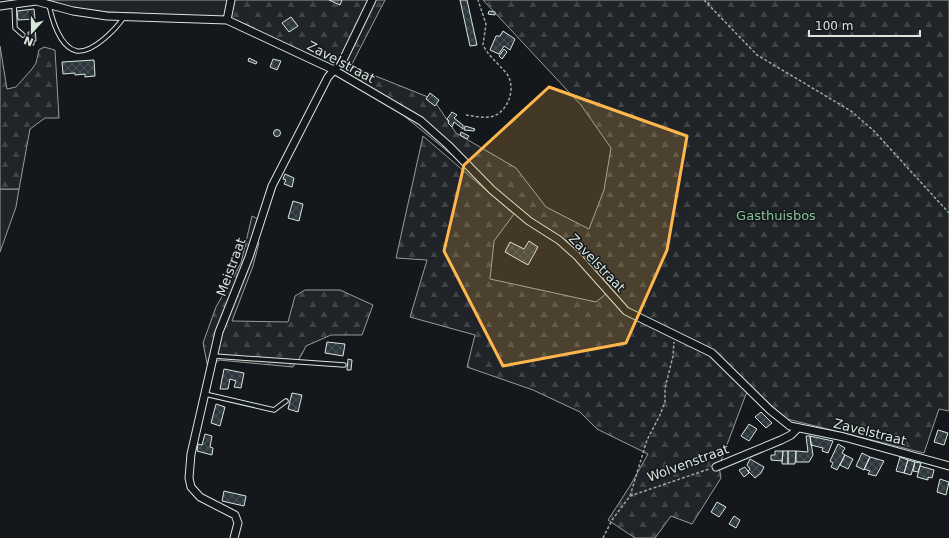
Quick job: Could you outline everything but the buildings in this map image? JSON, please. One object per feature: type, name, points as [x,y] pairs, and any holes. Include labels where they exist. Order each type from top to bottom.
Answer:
[{"type":"street","points":[[0,6],[36,1],[73,11],[125,16],[227,20],[231,0]]},
{"type":"street","name":"Meistraat","points":[[234,538],[238,523],[235,515],[200,497],[194,491],[189,482],[191,454],[219,332],[249,257],[272,186],[328,77],[343,60],[372,0]]},
{"type":"street","name":"Zavelstraat","points":[[227,20],[334,70],[421,121],[448,145],[492,190],[529,221],[560,240],[577,256],[626,311],[712,353],[780,419],[798,428],[844,437],[949,466]]},
{"type":"street","name":"Wolvenstraat","points":[[716,467],[781,440],[791,435],[798,428]]},
{"type":"lane","points":[[14,3],[15,28],[24,35]]},
{"type":"lane","points":[[49,4],[56,31],[70,47],[78,51],[89,49],[112,31],[125,16]]},
{"type":"lane","points":[[214,356],[344,364]]},
{"type":"lane","points":[[206,394],[274,410],[286,401]]},
{"type":"path","points":[[466,115],[487,117],[494,116],[507,104],[510,93],[510,82],[507,74],[493,60],[483,45],[486,24],[482,8],[478,0]]},
{"type":"path","points":[[704,0],[757,55],[857,116],[873,130],[949,213]]},
{"type":"path","points":[[708,5],[710,0]]},
{"type":"path","points":[[603,538],[612,520],[630,496],[647,440],[665,402],[665,388],[673,356],[674,334]]},
{"type":"path","name":"Wolvenstraat","points":[[630,496],[716,467]]},
{"type":"highlighted area","points":[[549,87],[687,136],[667,250],[626,343],[503,366],[444,251],[464,165]]},
{"type":"green space","points":[[47,0],[227,0],[224,17],[107,12],[72,8]]},
{"type":"green space","points":[[233,0],[385,0],[350,68],[339,69],[230,18]]},
{"type":"green space","name":"Gasthuisbos","points":[[483,0],[949,0],[949,411],[939,409],[924,453],[787,419],[749,386],[719,466],[721,478],[692,524],[671,516],[655,538],[635,538],[608,520],[648,454],[597,429],[580,412],[533,390],[467,367],[475,335],[410,317],[427,260],[396,258],[423,136],[514,214],[494,241],[490,279],[596,302],[612,289],[577,247],[533,221],[376,93],[361,87],[363,71],[433,99],[456,133],[516,168],[546,207],[589,229],[604,190],[611,148],[581,105]]},
{"type":"green space","points":[[0,46],[7,89],[16,87],[32,69],[36,63],[39,50],[44,47],[55,50],[59,118],[45,118],[30,129],[19,189],[0,189]]},
{"type":"green space","points":[[0,189],[19,189],[16,207],[0,252]]},
{"type":"green space","points":[[252,216],[258,219],[251,241],[259,243],[253,266],[232,321],[288,322],[295,296],[305,290],[340,290],[373,305],[362,335],[331,335],[306,346],[293,367],[219,360],[208,368],[203,343],[216,307],[241,263]]}]
